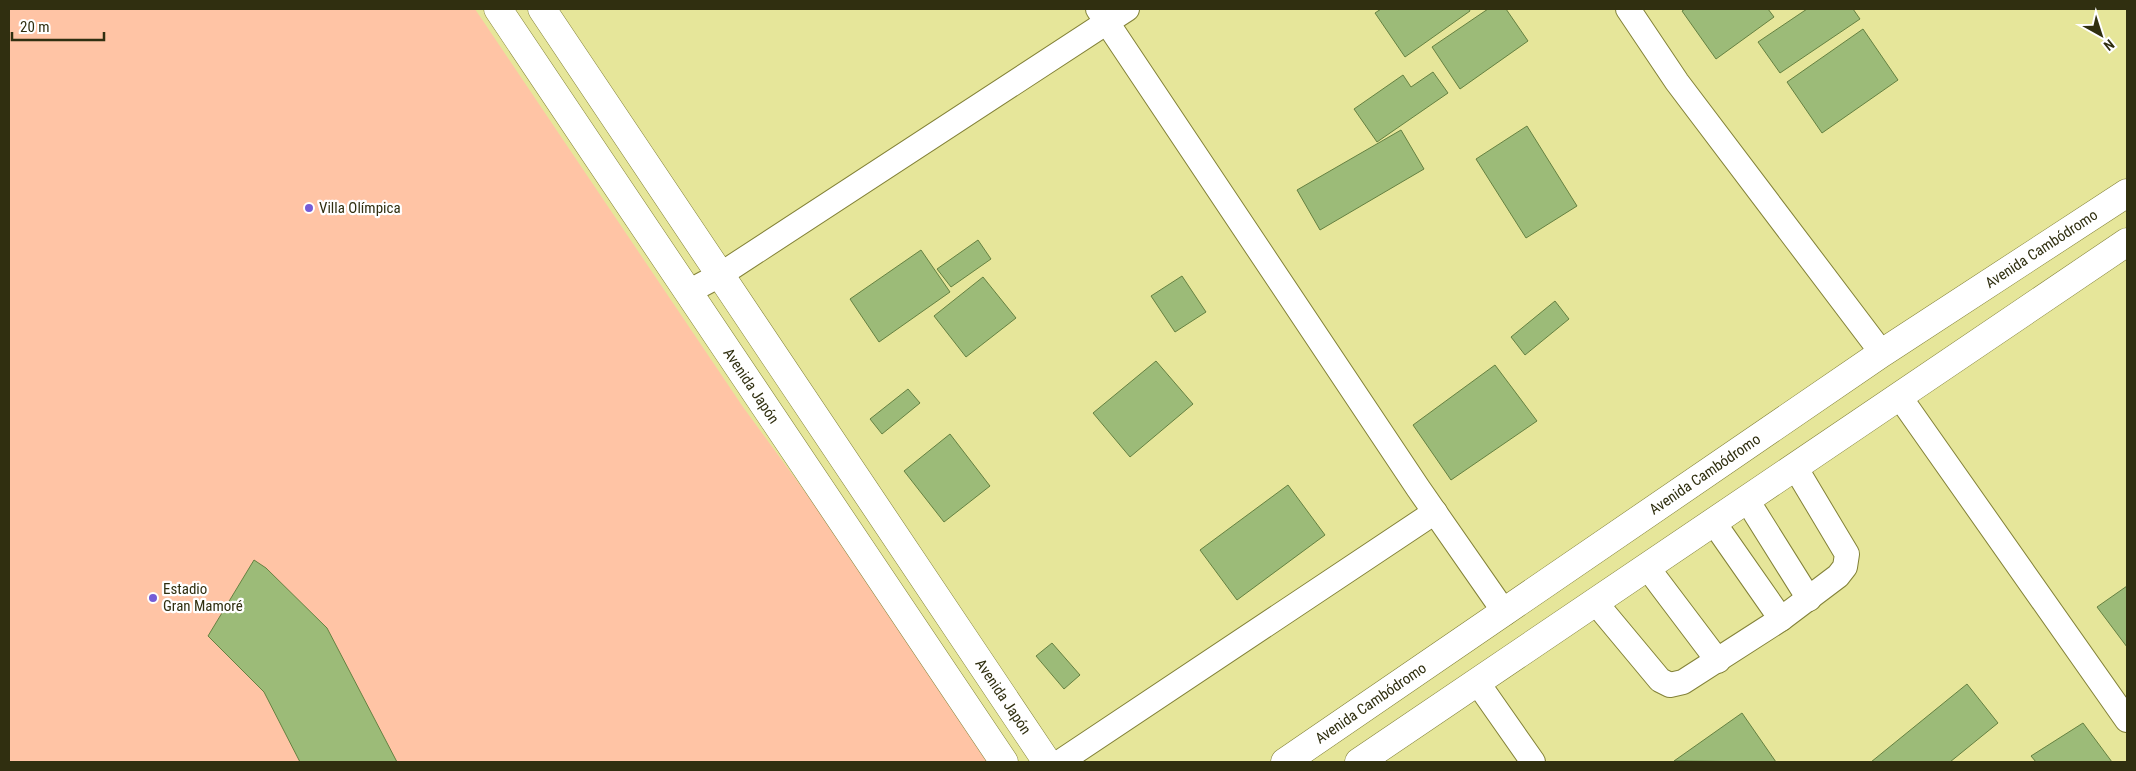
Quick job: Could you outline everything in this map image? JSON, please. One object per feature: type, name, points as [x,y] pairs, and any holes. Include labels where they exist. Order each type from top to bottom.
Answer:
[{"type":"street","name":"Avenida Japón","points":[[498,9],[1004,762]]},
{"type":"street","name":"Avenida Japón","points":[[542,9],[1047,762]]},
{"type":"street","points":[[688,292],[720,275],[1102,15],[1127,9]]},
{"type":"street","points":[[1628,9],[1677,82],[1882,353]]},
{"type":"street","points":[[1102,15],[1435,512],[1505,613]]},
{"type":"street","name":"Avenida Cambódromo","points":[[1285,762],[1882,353],[2127,193]]},
{"type":"street","points":[[1359,762],[2127,242]]},
{"type":"street","points":[[1899,396],[2127,720]]},
{"type":"street","points":[[1595,602],[1660,680],[1670,685],[1683,682],[1781,619],[1838,576],[1845,567],[1848,554],[1795,467]]},
{"type":"street","points":[[1747,500],[1809,599]]},
{"type":"street","points":[[1060,762],[1435,512]]},
{"type":"street","points":[[1714,523],[1781,619]]},
{"type":"street","points":[[1647,567],[1718,661]]},
{"type":"street","points":[[1478,682],[1533,762]]},
{"type":"shaded area","name":"Villa Olímpica","points":[[9,9],[475,9],[743,407],[1003,762],[9,762]]},
{"type":"building","points":[[1381,9],[1469,9],[1470,11],[1405,57],[1375,13]]},
{"type":"building","points":[[1488,9],[1506,9],[1528,41],[1460,89],[1432,47]]},
{"type":"building","points":[[1685,9],[1768,9],[1774,17],[1716,59],[1682,11]]},
{"type":"building","points":[[1807,9],[1853,9],[1860,19],[1780,73],[1758,42]]},
{"type":"building","points":[[1863,29],[1898,80],[1822,133],[1787,82]]},
{"type":"building","points":[[1433,72],[1448,93],[1377,142],[1354,109],[1403,75],[1411,87]]},
{"type":"building","points":[[1527,126],[1577,206],[1526,238],[1476,159]]},
{"type":"building","points":[[1401,130],[1424,169],[1320,230],[1297,190]]},
{"type":"building","points":[[978,240],[991,259],[951,287],[937,269]]},
{"type":"building","points":[[921,250],[950,292],[879,342],[850,299]]},
{"type":"building","points":[[1182,276],[1206,312],[1175,332],[1151,296]]},
{"type":"building","points":[[983,277],[1016,318],[966,357],[934,316]]},
{"type":"building","points":[[1555,301],[1569,319],[1525,355],[1511,337]]},
{"type":"building","points":[[1156,361],[1193,404],[1130,457],[1093,413]]},
{"type":"building","points":[[1495,365],[1537,421],[1451,480],[1413,425]]},
{"type":"building","points":[[908,389],[920,403],[882,434],[870,419]]},
{"type":"building","points":[[950,434],[990,486],[944,522],[904,471]]},
{"type":"building","points":[[1288,485],[1325,535],[1237,600],[1200,550]]},
{"type":"building","points":[[254,560],[266,568],[327,628],[397,762],[300,762],[264,692],[208,636]]},
{"type":"building","points":[[2127,586],[2127,647],[2097,607]]},
{"type":"building","points":[[1052,643],[1080,675],[1064,689],[1036,656]]},
{"type":"building","points":[[1967,684],[1998,723],[1950,762],[1871,762]]},
{"type":"building","points":[[1742,713],[1776,762],[1674,761]]},
{"type":"building","points":[[2083,723],[2112,762],[2036,762],[2031,756]]},
{"type":"place","name":"Villa Olímpica","points":[[309,208]]},
{"type":"place","name":"Estadio Gran Mamoré","points":[[153,598]]}]
